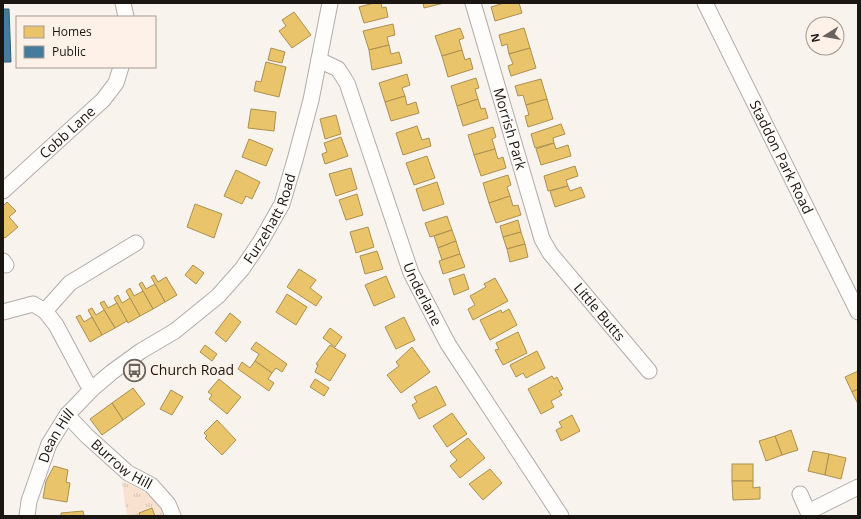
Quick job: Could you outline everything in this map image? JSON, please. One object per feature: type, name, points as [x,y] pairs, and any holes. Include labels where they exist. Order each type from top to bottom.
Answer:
[{"type":"street","points":[[123,3],[126,16]]},
{"type":"street","name":"Furzehatt Road","points":[[112,372],[140,351],[175,331],[218,296],[242,269],[257,247],[282,204],[311,100],[330,3]]},
{"type":"street","name":"Morrish Park","points":[[473,3],[542,239],[550,253]]},
{"type":"street","name":"Staddon Park Road","points":[[705,3],[858,312]]},
{"type":"street","name":"Underlane","points":[[319,60],[338,69],[348,83],[411,273],[448,344],[561,516]]},
{"type":"street","name":"Cobb Lane","points":[[3,191],[103,100],[116,83],[120,68]]},
{"type":"street","points":[[45,312],[70,283],[136,243]]},
{"type":"street","name":"Little Butts","points":[[550,253],[649,371]]},
{"type":"street","points":[[3,312],[33,304],[45,312],[56,325],[87,383],[92,389]]},
{"type":"street","name":"Dean Hill","points":[[28,516],[29,501],[49,444],[67,415],[92,389],[112,372]]},
{"type":"street","name":"Burrow Hill","points":[[67,415],[82,431],[128,473],[151,485],[168,504],[173,516]]},
{"type":"street","points":[[800,494],[809,514],[858,487]]},
{"type":"green space","points":[[122,481],[148,494],[159,504],[167,516],[127,516]]},
{"type":"building: Homes","points":[[374,3],[381,3],[382,8],[386,7],[388,17],[364,23],[359,7]]},
{"type":"building: Homes","points":[[423,3],[444,3],[424,8]]},
{"type":"building: Homes","points":[[504,3],[519,3],[522,13],[495,21],[491,7]]},
{"type":"building: Homes","points":[[294,12],[311,35],[292,48],[279,31],[286,26],[282,20]]},
{"type":"building: Homes","points":[[393,24],[395,35],[387,37],[389,45],[369,50],[363,31]]},
{"type":"building: Homes","points":[[460,28],[464,38],[459,40],[462,50],[442,56],[435,36]]},
{"type":"building: Homes","points":[[524,28],[530,48],[509,54],[507,44],[502,46],[499,35]]},
{"type":"building: Homes","points":[[389,45],[391,54],[399,52],[402,63],[372,70],[369,50]]},
{"type":"building: Homes","points":[[271,48],[285,52],[282,63],[268,60]]},
{"type":"building: Homes","points":[[530,48],[536,68],[511,76],[508,66],[513,64],[509,54]]},
{"type":"building: Homes","points":[[462,50],[465,60],[470,58],[473,69],[448,77],[442,56]]},
{"type":"building: Homes","points":[[266,62],[286,67],[279,97],[254,91],[256,81],[261,82]]},
{"type":"building: Homes","points":[[407,74],[410,85],[402,88],[405,96],[385,102],[379,83]]},
{"type":"building: Homes","points":[[476,78],[479,88],[475,89],[478,99],[457,106],[451,86]]},
{"type":"building: Homes","points":[[541,79],[547,99],[526,105],[523,95],[518,96],[515,86]]},
{"type":"building: Homes","points":[[405,96],[407,105],[416,102],[419,113],[391,121],[385,102]]},
{"type":"building: Homes","points":[[478,99],[481,109],[485,108],[488,118],[463,126],[457,106]]},
{"type":"building: Homes","points":[[547,99],[553,119],[528,127],[525,116],[529,115],[526,105]]},
{"type":"building: Homes","points":[[251,109],[276,112],[274,131],[248,128]]},
{"type":"building: Homes","points":[[336,115],[341,134],[325,139],[320,119]]},
{"type":"building: Homes","points":[[561,124],[565,134],[553,138],[554,143],[535,148],[531,134]]},
{"type":"building: Homes","points":[[417,126],[422,140],[429,138],[431,146],[403,155],[396,133]]},
{"type":"building: Homes","points":[[493,127],[496,137],[492,139],[495,149],[474,155],[468,135]]},
{"type":"building: Homes","points":[[341,137],[348,156],[325,164],[322,154],[327,152],[324,143]]},
{"type":"building: Homes","points":[[249,139],[273,149],[266,166],[242,157]]},
{"type":"building: Homes","points":[[554,143],[556,149],[568,145],[571,156],[541,165],[536,149]]},
{"type":"building: Homes","points":[[495,149],[498,159],[503,157],[506,168],[481,176],[474,155]]},
{"type":"building: Homes","points":[[427,156],[435,178],[414,185],[406,163]]},
{"type":"building: Homes","points":[[575,166],[578,176],[566,180],[568,186],[548,191],[544,176]]},
{"type":"building: Homes","points":[[351,168],[357,189],[336,196],[329,174]]},
{"type":"building: Homes","points":[[236,170],[260,182],[252,199],[246,196],[242,204],[224,196]]},
{"type":"building: Homes","points":[[508,175],[511,185],[507,187],[510,196],[489,203],[483,183]]},
{"type":"building: Homes","points":[[437,182],[444,204],[423,211],[416,189]]},
{"type":"building: Homes","points":[[568,186],[570,191],[581,187],[585,197],[555,207],[550,191]]},
{"type":"building: Homes","points":[[357,194],[363,215],[346,220],[339,200]]},
{"type":"building: Homes","points":[[510,196],[513,206],[518,205],[521,215],[496,223],[489,203]]},
{"type":"building: Homes","points":[[7,202],[16,211],[9,217],[18,227],[5,238],[3,236],[3,206]]},
{"type":"building: Homes","points":[[195,204],[222,214],[214,238],[187,227]]},
{"type":"building: Homes","points":[[447,216],[452,230],[430,237],[425,223]]},
{"type":"building: Homes","points":[[518,220],[521,232],[503,237],[500,226]]},
{"type":"building: Homes","points":[[368,227],[374,247],[356,253],[350,232]]},
{"type":"building: Homes","points":[[452,230],[456,241],[438,248],[434,236]]},
{"type":"building: Homes","points":[[521,232],[525,244],[507,249],[503,237]]},
{"type":"building: Homes","points":[[456,241],[460,254],[442,260],[438,248]]},
{"type":"building: Homes","points":[[525,244],[528,257],[510,262],[507,249]]},
{"type":"building: Homes","points":[[377,251],[383,269],[365,274],[360,256]]},
{"type":"building: Homes","points":[[460,254],[465,267],[443,274],[439,261]]},
{"type":"building: Homes","points":[[193,265],[204,273],[196,284],[185,275]]},
{"type":"building: Homes","points":[[299,269],[316,280],[310,288],[322,297],[316,306],[287,287]]},
{"type":"building: Homes","points":[[464,274],[469,289],[454,295],[449,279]]},
{"type":"building: Homes","points":[[154,275],[158,282],[166,277],[177,295],[165,302],[151,277]]},
{"type":"building: Homes","points":[[386,276],[395,297],[374,306],[365,285]]},
{"type":"building: Homes","points":[[495,278],[508,301],[473,320],[468,309],[475,305],[470,296],[486,287],[484,284]]},
{"type":"building: Homes","points":[[142,282],[146,289],[155,284],[165,302],[153,309],[139,284]]},
{"type":"building: Homes","points":[[130,288],[134,296],[143,291],[153,309],[140,316],[126,291]]},
{"type":"building: Homes","points":[[287,294],[307,307],[296,325],[276,312]]},
{"type":"building: Homes","points":[[118,295],[122,303],[130,298],[140,316],[128,323],[114,298]]},
{"type":"building: Homes","points":[[104,301],[108,308],[117,303],[127,321],[115,328],[100,303]]},
{"type":"building: Homes","points":[[92,308],[96,315],[104,310],[115,328],[102,335],[88,310]]},
{"type":"building: Homes","points":[[509,309],[517,325],[490,340],[480,320],[501,310],[502,313]]},
{"type":"building: Homes","points":[[230,313],[241,322],[226,342],[215,333]]},
{"type":"building: Homes","points":[[80,315],[84,322],[92,317],[102,335],[90,342],[76,317]]},
{"type":"building: Homes","points":[[404,317],[415,340],[396,349],[385,327]]},
{"type":"building: Homes","points":[[330,328],[342,337],[335,347],[323,338]]},
{"type":"building: Homes","points":[[518,332],[527,353],[503,365],[495,350],[499,349],[496,343]]},
{"type":"building: Homes","points":[[256,342],[287,364],[282,372],[276,368],[272,373],[255,361],[259,354],[251,349]]},
{"type":"building: Homes","points":[[205,345],[217,354],[212,361],[200,352]]},
{"type":"building: Homes","points":[[330,345],[346,355],[330,381],[315,372],[318,365],[316,364]]},
{"type":"building: Homes","points":[[412,347],[430,372],[401,393],[387,375],[399,366],[396,362]]},
{"type":"building: Homes","points":[[537,351],[545,368],[526,378],[523,373],[516,377],[510,365]]},
{"type":"building: Homes","points":[[255,361],[272,373],[268,379],[274,383],[269,391],[238,369],[242,362],[250,368]]},
{"type":"building: Homes","points":[[858,371],[858,389],[852,392],[845,377]]},
{"type":"building: Homes","points":[[552,376],[554,379],[557,377],[563,389],[559,391],[562,395],[551,401],[554,407],[541,414],[528,389]]},
{"type":"building: Homes","points":[[219,379],[241,397],[227,414],[209,399],[212,395],[208,392]]},
{"type":"building: Homes","points":[[315,379],[329,388],[324,396],[310,387]]},
{"type":"building: Homes","points":[[436,386],[446,405],[419,419],[412,405],[417,402],[414,397]]},
{"type":"building: Homes","points":[[133,388],[145,404],[123,420],[112,403]]},
{"type":"building: Homes","points":[[858,389],[858,404],[852,392]]},
{"type":"building: Homes","points":[[171,390],[183,397],[172,415],[160,409]]},
{"type":"building: Homes","points":[[112,403],[123,420],[102,435],[90,419]]},
{"type":"building: Homes","points":[[452,413],[467,434],[447,447],[433,426]]},
{"type":"building: Homes","points":[[572,415],[580,431],[561,441],[556,430],[562,427],[559,422]]},
{"type":"building: Homes","points":[[217,420],[236,440],[222,455],[205,438],[207,436],[204,433]]},
{"type":"building: Homes","points":[[791,430],[798,450],[782,455],[775,436]]},
{"type":"building: Homes","points":[[775,436],[782,455],[766,461],[759,441]]},
{"type":"building: Homes","points":[[468,438],[485,458],[460,478],[450,466],[457,460],[450,452]]},
{"type":"building: Homes","points":[[813,451],[829,454],[825,475],[808,471]]},
{"type":"building: Homes","points":[[829,454],[846,458],[841,479],[825,475]]},
{"type":"building: Homes","points":[[732,464],[753,464],[753,481],[732,481]]},
{"type":"building: Homes","points":[[54,466],[68,470],[66,482],[70,483],[67,502],[43,498],[46,481]]},
{"type":"building: Homes","points":[[490,469],[502,483],[483,500],[469,484]]},
{"type":"building: Homes","points":[[732,481],[753,481],[753,488],[760,487],[760,499],[733,500]]},
{"type":"building: Homes","points":[[152,508],[155,516],[140,516],[139,513]]},
{"type":"building: Homes","points":[[83,511],[84,516],[61,516],[61,513]]},
{"type":"building: Public","points":[[3,9],[9,9],[11,62],[3,62]]},
{"type":"place","name":"Church Road","points":[[134,370]]}]
